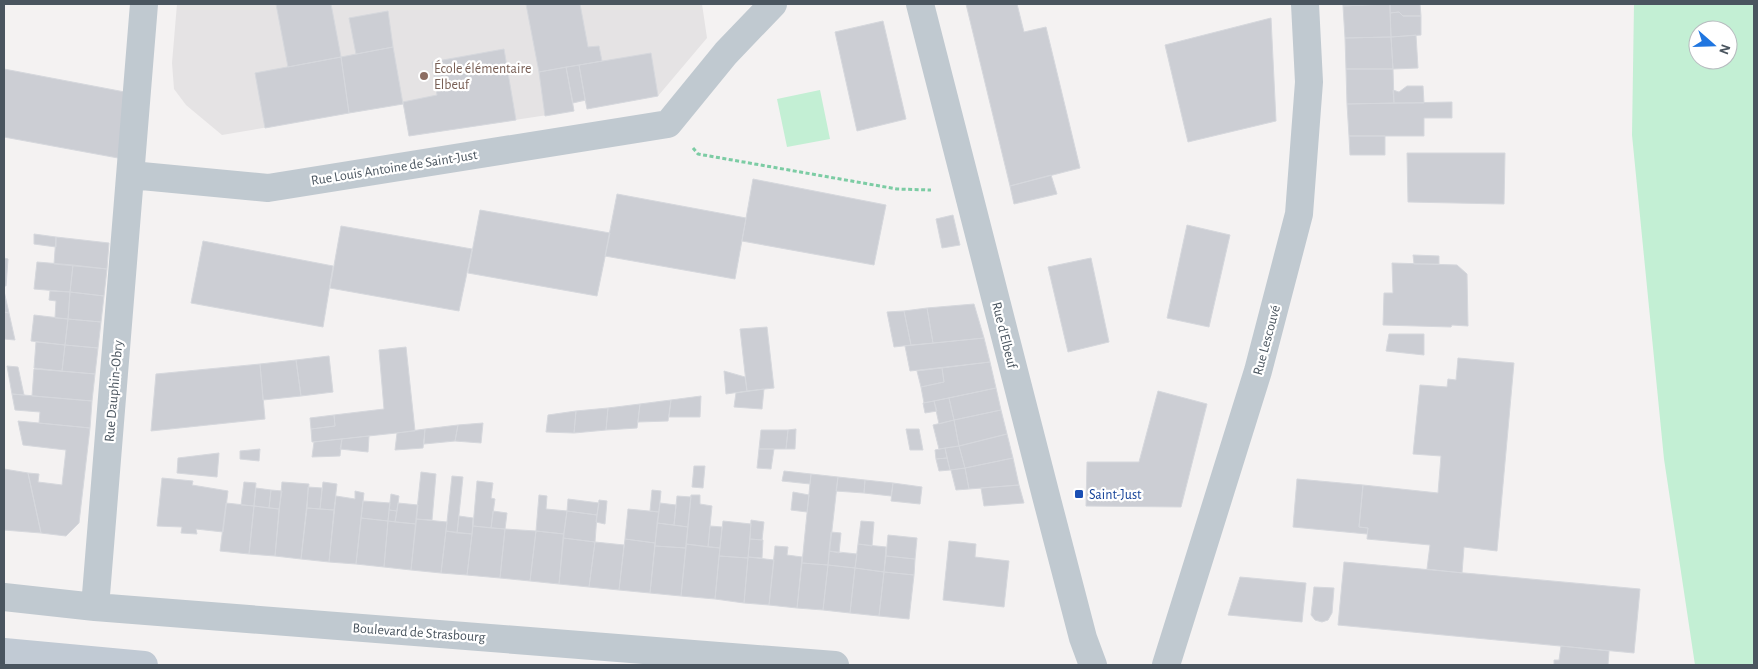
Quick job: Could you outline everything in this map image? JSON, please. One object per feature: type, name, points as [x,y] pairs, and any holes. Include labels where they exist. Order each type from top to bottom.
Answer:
[{"type":"main road","points":[[4,652],[144,665]]},
{"type":"street","points":[[131,175],[144,4]]},
{"type":"street","points":[[668,124],[726,53],[773,4]]},
{"type":"street","name":"Rue d'Elbeuf","points":[[920,4],[1083,638],[1093,665]]},
{"type":"street","name":"Rue Lescouvé","points":[[1166,665],[1258,371],[1300,214],[1308,82],[1305,4]]},
{"type":"street","name":"Rue Louis Antoine de Saint-Just","points":[[131,175],[268,188],[668,124]]},
{"type":"street","name":"Rue Dauphin-Obry","points":[[95,607],[131,175]]},
{"type":"street","name":"Boulevard de Strasbourg","points":[[4,597],[95,607],[834,665]]},
{"type":"path","points":[[668,124],[698,154],[897,189]]},
{"type":"shaded area","name":"École élémentaire Elbeuf","points":[[177,4],[702,4],[707,38],[658,96],[587,109],[585,101],[573,103],[574,111],[409,136],[403,104],[222,135],[186,105],[174,89],[172,63]]},
{"type":"green space","points":[[1634,4],[1754,4],[1754,665],[1695,665],[1664,459],[1632,135]]},
{"type":"green space","points":[[820,90],[830,139],[787,147],[777,99]]},
{"type":"building","points":[[276,4],[331,4],[341,57],[288,67]]},
{"type":"building","points":[[526,4],[580,4],[588,47],[599,46],[602,61],[539,72]]},
{"type":"building","points":[[966,4],[1017,4],[1024,32],[1046,27],[1080,168],[1010,186]]},
{"type":"building","points":[[1343,4],[1383,4],[1343,6]]},
{"type":"building","points":[[1390,4],[1391,37],[1345,38],[1343,6]]},
{"type":"building","points":[[1390,4],[1420,4],[1421,16],[1403,16],[1399,12],[1390,13]]},
{"type":"building","points":[[388,11],[393,47],[356,54],[349,18]]},
{"type":"building","points":[[1399,12],[1403,16],[1421,16],[1421,35],[1391,37],[1390,13]]},
{"type":"building","points":[[1271,18],[1276,121],[1188,142],[1165,45]]},
{"type":"building","points":[[883,21],[906,119],[857,131],[835,32]]},
{"type":"building","points":[[1416,35],[1418,68],[1393,69],[1391,37]]},
{"type":"building","points":[[1391,37],[1393,69],[1346,69],[1345,38]]},
{"type":"building","points":[[393,47],[403,104],[349,113],[341,57]]},
{"type":"building","points":[[504,49],[516,120],[409,136],[403,102],[437,95],[432,62]]},
{"type":"building","points":[[651,53],[658,96],[587,109],[579,65]]},
{"type":"building","points":[[341,57],[349,113],[265,128],[255,73]]},
{"type":"building","points":[[579,65],[585,100],[573,103],[566,67]]},
{"type":"building","points":[[566,67],[574,111],[545,116],[539,72]]},
{"type":"building","points":[[4,69],[130,93],[118,158],[4,137]]},
{"type":"building","points":[[1346,69],[1393,69],[1394,103],[1347,104]]},
{"type":"building","points":[[1407,86],[1423,86],[1424,103],[1394,103],[1393,90],[1399,92]]},
{"type":"building","points":[[1452,102],[1452,118],[1424,118],[1424,136],[1349,136],[1347,104]]},
{"type":"building","points":[[1349,136],[1385,136],[1385,155],[1350,155]]},
{"type":"building","points":[[1407,153],[1505,153],[1504,204],[1408,202]]},
{"type":"building","points":[[1051,175],[1057,194],[1014,204],[1010,186]]},
{"type":"building","points":[[753,179],[886,205],[874,265],[742,241]]},
{"type":"building","points":[[617,194],[746,218],[735,279],[605,256]]},
{"type":"building","points":[[480,210],[610,233],[597,296],[468,273]]},
{"type":"building","points":[[953,215],[960,245],[942,248],[936,219]]},
{"type":"building","points":[[1187,225],[1230,235],[1209,327],[1167,318]]},
{"type":"building","points":[[341,226],[472,249],[459,311],[330,288]]},
{"type":"building","points":[[34,234],[56,237],[56,247],[34,244]]},
{"type":"building","points":[[56,237],[109,243],[107,269],[54,264]]},
{"type":"building","points":[[203,241],[333,266],[323,327],[191,303]]},
{"type":"building","points":[[1413,255],[1439,256],[1439,264],[1414,264]]},
{"type":"building","points":[[4,258],[8,259],[6,286],[4,286]]},
{"type":"building","points":[[1091,258],[1109,342],[1068,352],[1048,267]]},
{"type":"building","points":[[37,262],[73,265],[70,292],[34,289]]},
{"type":"building","points":[[1392,263],[1457,265],[1467,274],[1468,326],[1383,325],[1384,293],[1393,293]]},
{"type":"building","points":[[73,265],[107,269],[104,296],[70,292]]},
{"type":"building","points":[[4,291],[9,313],[4,312]]},
{"type":"building","points":[[50,291],[70,292],[68,319],[55,318],[56,301],[49,300]]},
{"type":"building","points":[[70,292],[104,296],[101,322],[68,319]]},
{"type":"building","points":[[974,304],[984,338],[933,343],[927,308]]},
{"type":"building","points":[[927,308],[933,343],[911,345],[904,311]]},
{"type":"building","points":[[904,311],[911,345],[894,347],[887,312]]},
{"type":"building","points":[[4,312],[9,313],[15,340],[4,339]]},
{"type":"building","points":[[34,315],[68,319],[65,345],[31,341]]},
{"type":"building","points":[[68,319],[101,322],[98,348],[65,345]]},
{"type":"building","points":[[767,327],[774,388],[747,391],[740,329]]},
{"type":"building","points":[[1389,334],[1424,334],[1424,355],[1386,351]]},
{"type":"building","points":[[984,338],[990,362],[910,371],[905,346]]},
{"type":"building","points":[[36,342],[65,345],[62,371],[34,368]]},
{"type":"building","points":[[65,345],[98,348],[95,374],[62,371]]},
{"type":"building","points":[[406,347],[415,431],[312,442],[311,429],[335,426],[334,415],[384,409],[379,350]]},
{"type":"building","points":[[329,356],[333,392],[301,396],[296,360]]},
{"type":"building","points":[[1458,358],[1514,363],[1497,551],[1464,547],[1462,573],[1427,569],[1430,545],[1367,539],[1368,528],[1359,527],[1363,485],[1438,493],[1441,456],[1413,454],[1420,385],[1447,387],[1448,379],[1456,380]]},
{"type":"building","points":[[296,360],[301,396],[263,400],[260,364]]},
{"type":"building","points":[[990,362],[996,388],[924,403],[921,387],[944,382],[942,368]]},
{"type":"building","points":[[260,364],[265,419],[151,431],[156,374]]},
{"type":"building","points":[[7,366],[18,367],[24,395],[12,394]]},
{"type":"building","points":[[942,368],[944,382],[921,387],[917,371]]},
{"type":"building","points":[[34,369],[95,374],[92,401],[32,396]]},
{"type":"building","points":[[724,371],[745,377],[747,391],[726,394]]},
{"type":"building","points":[[996,388],[1001,410],[954,420],[949,398]]},
{"type":"building","points":[[764,389],[762,409],[734,407],[736,393]]},
{"type":"building","points":[[1158,391],[1207,404],[1181,507],[1086,506],[1087,462],[1139,462]]},
{"type":"building","points":[[12,394],[92,401],[90,428],[39,423],[40,412],[15,410]]},
{"type":"building","points":[[701,396],[700,417],[669,417],[671,400]]},
{"type":"building","points":[[949,398],[954,420],[939,424],[934,401]]},
{"type":"building","points":[[671,400],[668,421],[638,422],[640,404]]},
{"type":"building","points":[[934,401],[937,411],[925,413],[923,403]]},
{"type":"building","points":[[640,404],[637,428],[606,430],[608,408]]},
{"type":"building","points":[[608,408],[606,430],[574,433],[576,411]]},
{"type":"building","points":[[1001,410],[1007,434],[959,446],[954,420]]},
{"type":"building","points":[[576,411],[574,433],[546,432],[548,415]]},
{"type":"building","points":[[334,415],[335,426],[311,429],[310,418]]},
{"type":"building","points":[[954,420],[959,446],[939,449],[933,425]]},
{"type":"building","points":[[18,421],[90,428],[79,523],[66,536],[41,533],[28,473],[39,474],[38,482],[62,485],[66,450],[23,445]]},
{"type":"building","points":[[483,423],[481,443],[455,441],[458,425]]},
{"type":"building","points":[[458,425],[455,441],[424,444],[425,429]]},
{"type":"building","points":[[425,429],[423,448],[395,450],[397,433]]},
{"type":"building","points":[[796,429],[795,449],[786,449],[788,430]]},
{"type":"building","points":[[906,429],[919,429],[923,450],[910,450]]},
{"type":"building","points":[[761,430],[788,430],[786,449],[759,449]]},
{"type":"building","points":[[1007,434],[1013,458],[965,468],[959,446]]},
{"type":"building","points":[[369,436],[368,452],[340,449],[342,439]]},
{"type":"building","points":[[342,439],[340,456],[312,457],[314,442]]},
{"type":"building","points":[[959,446],[965,468],[950,470],[945,448]]},
{"type":"building","points":[[945,448],[947,458],[936,459],[935,450]]},
{"type":"building","points":[[260,449],[259,461],[240,459],[240,451]]},
{"type":"building","points":[[759,449],[774,449],[771,469],[757,468]]},
{"type":"building","points":[[219,453],[217,477],[177,473],[178,458]]},
{"type":"building","points":[[947,458],[950,470],[939,471],[936,459]]},
{"type":"building","points":[[1013,458],[1019,485],[969,489],[965,468]]},
{"type":"building","points":[[694,466],[705,466],[703,488],[692,487]]},
{"type":"building","points":[[965,468],[969,489],[956,490],[951,470]]},
{"type":"building","points":[[4,469],[28,473],[41,533],[4,530]]},
{"type":"building","points":[[784,471],[811,474],[810,484],[782,481]]},
{"type":"building","points":[[421,472],[436,474],[432,520],[416,519]]},
{"type":"building","points":[[811,474],[838,477],[828,565],[802,563]]},
{"type":"building","points":[[452,476],[463,477],[457,533],[446,531]]},
{"type":"building","points":[[838,477],[865,480],[864,493],[836,491]]},
{"type":"building","points":[[162,478],[193,481],[192,485],[228,491],[223,532],[196,529],[197,534],[181,533],[182,527],[157,526]]},
{"type":"building","points":[[1297,479],[1363,485],[1359,527],[1368,528],[1367,534],[1293,527]]},
{"type":"building","points":[[865,480],[893,483],[891,496],[864,493]]},
{"type":"building","points":[[477,481],[493,483],[491,498],[495,499],[491,528],[473,526]]},
{"type":"building","points":[[244,482],[256,483],[254,506],[241,505]]},
{"type":"building","points":[[282,482],[309,484],[301,559],[275,556]]},
{"type":"building","points":[[323,482],[337,484],[334,510],[320,509]]},
{"type":"building","points":[[893,483],[922,487],[920,504],[891,501]]},
{"type":"building","points":[[1019,485],[1024,503],[984,506],[981,488]]},
{"type":"building","points":[[308,487],[322,488],[320,509],[307,508]]},
{"type":"building","points":[[256,488],[271,490],[269,508],[254,506]]},
{"type":"building","points":[[271,490],[282,491],[279,509],[269,508]]},
{"type":"building","points":[[652,490],[661,491],[659,512],[650,511]]},
{"type":"building","points":[[355,491],[364,493],[356,564],[329,562],[336,496],[355,499]]},
{"type":"building","points":[[793,492],[809,495],[807,512],[791,510]]},
{"type":"building","points":[[391,494],[399,496],[397,511],[389,510]]},
{"type":"building","points":[[539,495],[547,496],[546,509],[567,511],[564,534],[536,531]]},
{"type":"building","points":[[691,495],[700,495],[700,504],[712,506],[708,547],[686,544]]},
{"type":"building","points":[[677,496],[691,497],[688,527],[674,525]]},
{"type":"building","points":[[568,499],[599,503],[597,515],[567,511]]},
{"type":"building","points":[[599,500],[607,501],[605,524],[596,522]]},
{"type":"building","points":[[363,501],[390,503],[388,521],[361,518]]},
{"type":"building","points":[[226,503],[254,506],[249,554],[220,551]]},
{"type":"building","points":[[398,503],[418,505],[416,524],[395,522]]},
{"type":"building","points":[[660,503],[676,505],[674,525],[657,523]]},
{"type":"building","points":[[254,506],[279,509],[275,556],[249,554]]},
{"type":"building","points":[[307,508],[334,510],[329,562],[301,559]]},
{"type":"building","points":[[628,509],[659,512],[655,543],[625,539]]},
{"type":"building","points":[[389,510],[397,511],[395,522],[388,521]]},
{"type":"building","points":[[493,511],[507,513],[505,529],[491,528]]},
{"type":"building","points":[[567,511],[597,515],[595,542],[563,538]]},
{"type":"building","points":[[459,516],[473,518],[472,534],[457,533]]},
{"type":"building","points":[[361,518],[388,521],[384,567],[356,564]]},
{"type":"building","points":[[416,519],[447,522],[441,573],[411,570]]},
{"type":"building","points":[[751,520],[764,522],[762,540],[750,539]]},
{"type":"building","points":[[388,521],[416,524],[411,570],[384,567]]},
{"type":"building","points":[[723,521],[751,524],[748,558],[719,556]]},
{"type":"building","points":[[861,521],[874,522],[872,546],[858,544]]},
{"type":"building","points":[[657,523],[688,527],[686,548],[655,546]]},
{"type":"building","points":[[473,526],[505,529],[500,578],[467,575]]},
{"type":"building","points":[[710,526],[722,527],[720,548],[708,547]]},
{"type":"building","points":[[505,529],[536,531],[530,581],[500,578]]},
{"type":"building","points":[[446,531],[472,534],[467,575],[441,573]]},
{"type":"building","points":[[536,531],[564,534],[559,584],[530,581]]},
{"type":"building","points":[[831,532],[841,533],[839,553],[829,551]]},
{"type":"building","points":[[888,535],[917,538],[915,559],[886,556]]},
{"type":"building","points":[[563,538],[595,542],[589,587],[559,584]]},
{"type":"building","points":[[625,539],[655,543],[650,593],[619,590]]},
{"type":"building","points":[[750,539],[763,540],[762,558],[748,557]]},
{"type":"building","points":[[949,541],[976,544],[975,557],[1009,561],[1004,607],[943,600]]},
{"type":"building","points":[[595,542],[624,545],[619,590],[589,587]]},
{"type":"building","points":[[686,544],[720,548],[715,599],[681,596]]},
{"type":"building","points":[[858,544],[886,547],[884,572],[855,568]]},
{"type":"building","points":[[655,546],[686,548],[681,596],[650,593]]},
{"type":"building","points":[[775,546],[788,547],[787,555],[802,557],[797,608],[769,605]]},
{"type":"building","points":[[829,551],[857,554],[855,568],[828,565]]},
{"type":"building","points":[[719,556],[748,558],[744,603],[715,599]]},
{"type":"building","points":[[886,556],[915,559],[914,575],[884,572]]},
{"type":"building","points":[[748,557],[774,560],[769,605],[744,603]]},
{"type":"building","points":[[1344,562],[1640,589],[1634,653],[1338,625]]},
{"type":"building","points":[[802,563],[828,565],[823,610],[797,608]]},
{"type":"building","points":[[828,565],[855,568],[850,613],[823,610]]},
{"type":"building","points":[[855,568],[884,572],[879,616],[850,613]]},
{"type":"building","points":[[884,572],[914,575],[909,619],[879,616]]},
{"type":"building","points":[[1240,577],[1306,583],[1302,622],[1228,615]]},
{"type":"building","points":[[1314,587],[1334,588],[1332,613],[1328,620],[1322,622],[1315,620],[1311,615]]},
{"type":"building","points":[[1561,646],[1609,651],[1608,665],[1554,665],[1554,660],[1559,660]]},
{"type":"place","name":"École élémentaire Elbeuf","points":[[424,76]]},
{"type":"place","name":"Saint-Just","points":[[1079,494]]}]
